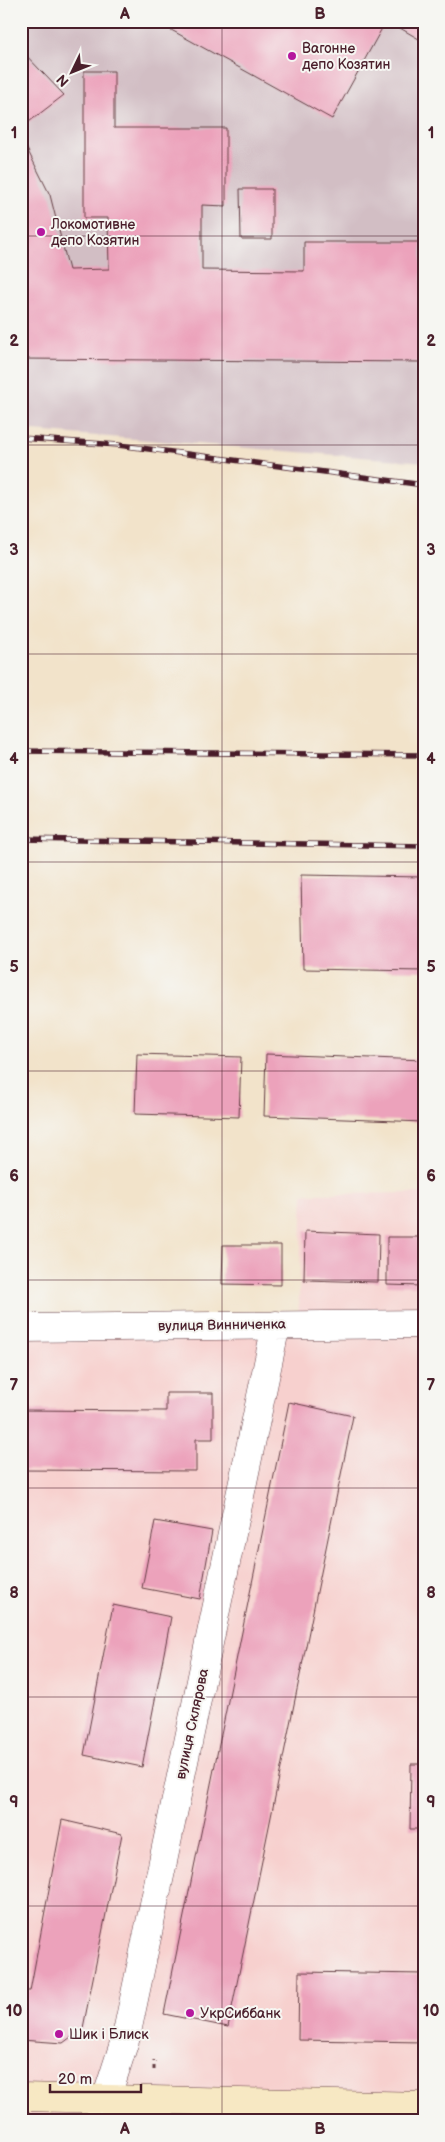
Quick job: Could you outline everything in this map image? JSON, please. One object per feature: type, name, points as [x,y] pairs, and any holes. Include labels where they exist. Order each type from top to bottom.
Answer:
[{"type":"street","name":"вулиця Винниченка","points":[[21,1328],[424,1324]]},
{"type":"street","name":"вулиця Склярова","points":[[102,2109],[126,2037],[276,1325]]},
{"type":"street","points":[[21,2097],[102,2109],[424,2106]]},
{"type":"shaded area","points":[[21,21],[424,21],[424,462],[21,430]]},
{"type":"shaded area","points":[[424,1193],[424,2105],[105,2098],[99,2121],[21,2121],[21,1328],[298,1324],[303,1194]]},
{"type":"building","name":"Вагонне депо Козятин","points":[[155,21],[386,21],[332,119]]},
{"type":"building","points":[[388,21],[424,21],[424,42]]},
{"type":"building","points":[[21,50],[64,95],[21,128]]},
{"type":"building","points":[[84,71],[114,71],[114,128],[226,128],[226,206],[202,205],[202,270],[304,271],[304,242],[421,242],[422,362],[21,359],[21,137],[50,195],[69,270],[109,269],[108,218],[84,218]]},
{"type":"building","points":[[240,189],[272,189],[272,239],[241,239]]},
{"type":"building","points":[[301,875],[424,877],[424,971],[303,969]]},
{"type":"building","points":[[137,1054],[241,1057],[239,1117],[135,1114]]},
{"type":"building","points":[[266,1054],[424,1060],[424,1122],[264,1116]]},
{"type":"building","points":[[305,1231],[379,1234],[378,1282],[304,1280]]},
{"type":"building","points":[[387,1237],[422,1237],[421,1286],[387,1285]]},
{"type":"building","points":[[223,1245],[281,1245],[281,1285],[222,1284]]},
{"type":"building","points":[[166,1393],[213,1393],[213,1439],[196,1439],[196,1471],[21,1470],[21,1410],[166,1411]]},
{"type":"building","points":[[289,1402],[353,1416],[228,2027],[164,2014]]},
{"type":"building","points":[[155,1521],[212,1531],[200,1599],[142,1588]]},
{"type":"building","points":[[113,1605],[171,1617],[142,1767],[84,1755]]},
{"type":"building","points":[[411,1764],[424,1764],[424,1829],[410,1829]]},
{"type":"building","points":[[62,1820],[122,1834],[83,2028],[63,2043],[21,2040],[21,1991],[30,1991]]},
{"type":"building","points":[[299,1972],[424,1974],[424,2042],[298,2040]]},
{"type":"railway","points":[[21,438],[118,445],[424,485]]},
{"type":"railway","points":[[21,751],[424,755]]},
{"type":"railway","points":[[21,839],[424,846]]},
{"type":"place","name":"Вагонне депо Козятин","points":[[292,56]]},
{"type":"place","name":"Локомотивне депо Козятин","points":[[41,232]]},
{"type":"place","name":"УкрСиббанк","points":[[190,2013]]},
{"type":"place","name":"Шик і Блиск","points":[[59,2034]]}]
